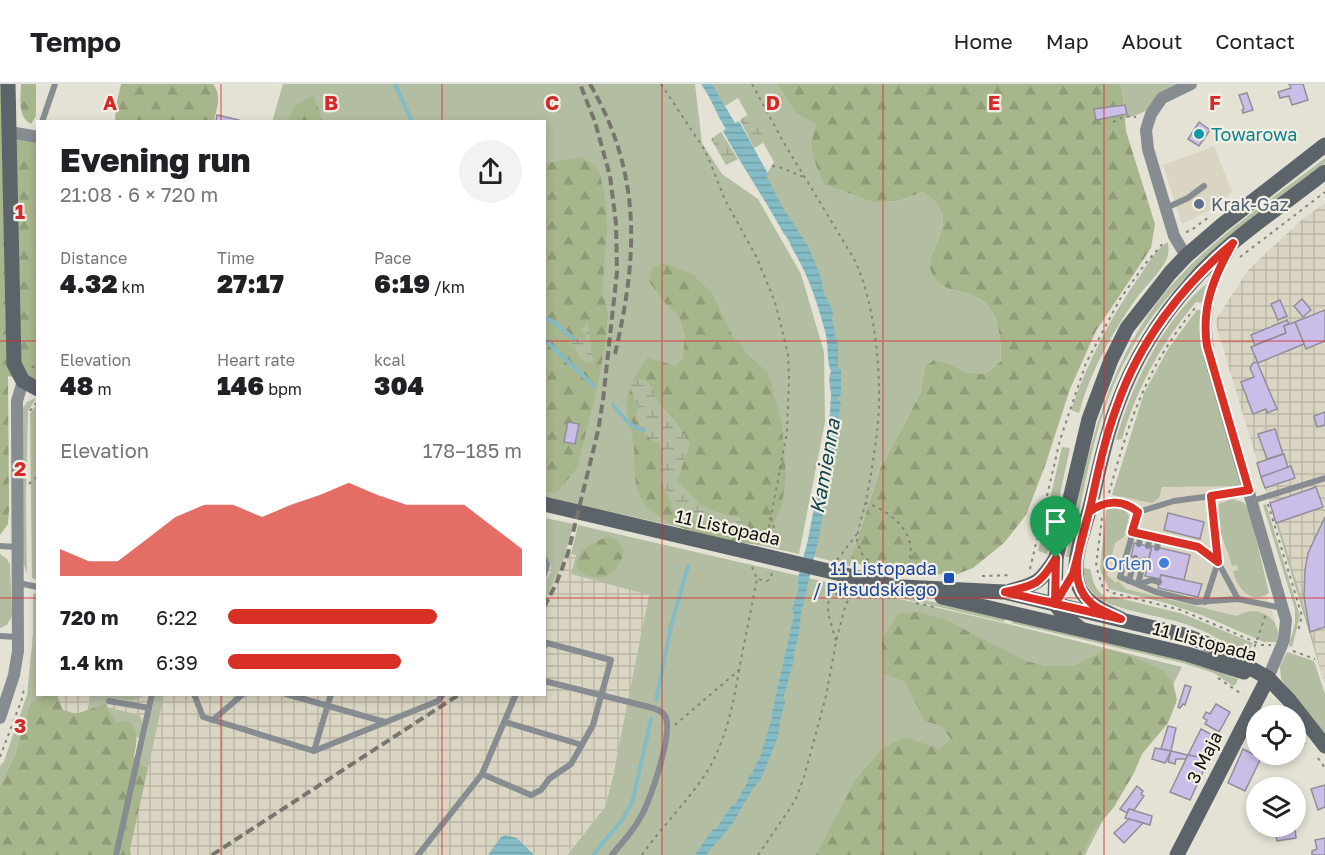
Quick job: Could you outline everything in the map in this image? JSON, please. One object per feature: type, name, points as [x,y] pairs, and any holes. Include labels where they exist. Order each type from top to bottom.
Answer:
[{"type":"street","points":[[8,84],[14,364],[22,381],[36,388]]},
{"type":"street","points":[[1186,256],[1174,236],[1148,148],[1146,126],[1162,98],[1191,84]]},
{"type":"street","points":[[10,132],[36,136]]},
{"type":"street","points":[[1081,629],[1055,604],[1056,558],[1089,418],[1111,360],[1134,319],[1186,256],[1325,145]]},
{"type":"street","points":[[1325,172],[1219,268],[1206,307],[1205,332],[1207,346],[1286,620],[1286,633],[1282,647],[1268,678],[1297,708],[1325,746]]},
{"type":"street","points":[[1016,614],[1055,604],[1068,584],[1076,562],[1117,405],[1138,360],[1163,319],[1191,282],[1237,250]]},
{"type":"street","points":[[0,718],[14,675],[18,651],[17,401],[22,381]]},
{"type":"street","name":"11 Listopada","points":[[546,505],[755,561],[841,574],[903,587],[1187,654],[1268,678]]},
{"type":"street","points":[[1005,592],[1032,586],[1039,582],[1056,558]]},
{"type":"street","points":[[1076,562],[1080,588],[1090,602],[1121,619]]},
{"type":"street","name":"11 Listopada","points":[[903,587],[1005,592],[1121,619],[1184,635],[1210,645],[1268,678]]},
{"type":"street","name":"3 Maja","points":[[1177,855],[1268,678]]},
{"type":"lane","points":[[43,120],[55,84]]},
{"type":"lane","points":[[1166,208],[1188,198],[1204,186]]},
{"type":"lane","points":[[1138,512],[1174,501],[1211,496],[1251,496],[1325,478]]},
{"type":"lane","points":[[1211,496],[1218,562],[1238,599]]},
{"type":"lane","points":[[1089,512],[1105,503],[1118,502],[1129,505],[1138,512]]},
{"type":"lane","points":[[1138,512],[1120,577],[1156,592],[1196,602],[1238,599],[1283,608]]},
{"type":"lane","points":[[1132,532],[1198,547],[1218,562]]},
{"type":"lane","points":[[1139,544],[1141,534]]},
{"type":"lane","points":[[1148,546],[1151,536]]},
{"type":"lane","points":[[1157,548],[1159,538]]},
{"type":"lane","points":[[0,546],[17,547]]},
{"type":"lane","points":[[1129,581],[1135,558]]},
{"type":"lane","points":[[1138,585],[1144,560]]},
{"type":"lane","points":[[1205,602],[1218,562]]},
{"type":"lane","points":[[1138,585],[1152,580],[1159,582]]},
{"type":"lane","points":[[18,583],[36,587]]},
{"type":"lane","points":[[1200,591],[1208,593]]},
{"type":"lane","points":[[0,636],[18,637]]},
{"type":"lane","points":[[482,774],[531,795],[541,790],[549,780],[571,764],[593,725],[611,660],[546,644]]},
{"type":"lane","points":[[546,681],[663,712],[667,732],[657,778],[646,808],[636,826],[612,855]]},
{"type":"lane","points":[[116,855],[152,696]]},
{"type":"lane","points":[[195,696],[203,717],[314,751],[438,701],[442,696]]},
{"type":"lane","points":[[213,720],[241,696]]},
{"type":"lane","points":[[293,696],[385,723]]},
{"type":"lane","points":[[314,751],[330,696]]},
{"type":"lane","points":[[418,855],[482,774],[515,696]]},
{"type":"lane","points":[[109,701],[149,708]]},
{"type":"lane","points":[[505,722],[582,745]]},
{"type":"path","points":[[642,855],[683,804],[712,762],[734,702],[738,670],[757,579],[755,561],[769,527],[787,432],[789,378],[788,354],[775,302],[756,256],[725,200],[704,149],[661,84]]},
{"type":"path","points":[[752,84],[784,143],[859,268],[868,302],[876,348],[879,396],[877,433],[858,531],[858,546],[876,570],[876,582]]},
{"type":"path","points":[[1113,122],[1125,116],[1135,117]]},
{"type":"path","points":[[772,166],[779,166],[806,177]]},
{"type":"path","points":[[1237,250],[1325,192]]},
{"type":"path","points":[[1196,306],[1171,338],[1143,389],[1130,422],[1105,503],[1096,566],[1097,574],[1103,588],[1113,593],[1181,610],[1262,645],[1276,645]]},
{"type":"path","points":[[29,484],[36,478]]},
{"type":"path","points":[[867,492],[871,504]]},
{"type":"path","points":[[1266,499],[1302,616]]},
{"type":"path","points":[[865,503],[871,504],[891,517],[904,530],[910,544],[909,565]]},
{"type":"path","points":[[1028,573],[1043,517]]},
{"type":"path","points":[[757,579],[767,581]]},
{"type":"path","points":[[758,855],[795,801],[807,769],[848,599],[853,594],[864,590],[855,588]]},
{"type":"path","points":[[837,597],[848,599]]},
{"type":"path","points":[[912,602],[940,609]]},
{"type":"path","points":[[1251,657],[1268,606]]},
{"type":"path","points":[[1293,651],[1316,660]]},
{"type":"path","points":[[667,732],[738,670]]},
{"type":"shaded area","points":[[1214,146],[1232,192],[1214,208],[1182,224],[1163,165]]},
{"type":"shaded area","points":[[1325,203],[1325,680],[1215,321],[1249,269],[1304,218]]},
{"type":"shaded area","points":[[1118,479],[1232,485],[1276,624],[1270,639],[1183,603],[1119,588],[1105,575],[1109,511]]},
{"type":"shaded area","points":[[546,546],[576,555],[571,574],[649,594],[631,697],[605,807],[566,855],[113,855],[139,738],[65,720],[53,696],[546,696]]},
{"type":"green space","points":[[0,84],[7,84],[9,132],[36,139],[36,381],[8,376],[9,509],[8,524],[0,535]]},
{"type":"green space","points":[[21,84],[36,84],[36,116],[31,124],[22,112]]},
{"type":"green space","points":[[121,84],[213,84],[218,97],[214,120],[115,120]]},
{"type":"green space","points":[[283,84],[695,84],[702,143],[722,174],[758,199],[801,274],[824,352],[825,422],[799,554],[546,497],[546,120],[273,120]]},
{"type":"green space","points":[[711,84],[777,84],[796,112],[817,124],[853,193],[876,203],[898,201],[923,192],[936,203],[942,214],[943,225],[932,255],[930,265],[932,274],[945,287],[983,301],[990,309],[998,327],[1001,361],[985,374],[965,372],[949,363],[934,360],[925,366],[920,394],[880,469],[850,566],[812,556],[838,373],[813,264],[766,184],[766,175],[774,162],[738,98],[725,106]]},
{"type":"green space","points":[[777,84],[1119,84],[1122,88],[1126,131],[1155,224],[1151,248],[1096,331],[1070,389],[1026,515],[1004,543],[973,568],[955,575],[894,572],[861,565],[851,558],[880,469],[920,394],[925,366],[934,360],[949,363],[965,372],[985,374],[1001,361],[1000,338],[995,318],[983,301],[945,287],[932,274],[930,265],[932,255],[943,225],[942,214],[936,203],[923,192],[898,201],[876,203],[824,184],[811,145],[816,124],[796,113]]},
{"type":"green space","points":[[1119,84],[1178,84],[1147,110],[1125,118],[1122,88]]},
{"type":"green space","points":[[313,95],[323,120],[288,120],[295,106]]},
{"type":"green space","points":[[750,113],[766,141],[754,148],[740,120]]},
{"type":"green space","points":[[721,132],[738,159],[726,165],[711,139]]},
{"type":"green space","points":[[581,157],[596,166],[600,174],[606,203],[607,230],[602,291],[608,314],[596,393],[577,468],[558,491],[546,493],[546,164]]},
{"type":"green space","points":[[1325,158],[1325,163],[1259,213],[1199,264],[1172,292],[1148,323],[1127,358],[1102,416],[1091,456],[1070,557],[1066,557],[1091,445],[1116,373],[1133,339],[1154,307],[1195,261],[1249,215]]},
{"type":"green space","points":[[1168,242],[1169,249],[1163,265],[1135,300],[1102,354],[1079,413],[1071,410],[1085,374],[1110,323],[1150,261]]},
{"type":"green space","points":[[663,263],[692,274],[712,293],[732,335],[743,346],[746,353],[768,373],[782,425],[786,478],[782,504],[766,545],[715,538],[676,525],[660,517],[647,506],[639,494],[633,439],[627,412],[629,390],[648,357],[675,366],[683,359],[685,335],[679,316],[662,300],[649,281],[652,268]]},
{"type":"green space","points":[[1206,284],[1202,303],[1196,302],[1161,350],[1135,402],[1122,439],[1116,440],[1130,398],[1150,356],[1176,316]]},
{"type":"green space","points":[[1197,310],[1201,310],[1200,322],[1241,486],[1162,487],[1159,498],[1152,503],[1112,495],[1144,393],[1168,349]]},
{"type":"green space","points":[[587,322],[593,363],[583,360],[575,346],[569,344],[569,341],[577,337],[584,339],[585,342],[586,337],[582,330]]},
{"type":"green space","points":[[642,379],[649,383],[660,405],[675,420],[690,444],[677,481],[701,506],[725,515],[739,517],[744,525],[740,528],[729,529],[692,520],[674,512],[661,479],[662,450],[659,443],[651,440],[645,434],[635,418],[639,405],[630,385]]},
{"type":"green space","points":[[36,398],[28,411],[27,574],[23,562],[21,411],[27,402]]},
{"type":"green space","points":[[36,405],[36,580],[32,578],[30,414]]},
{"type":"green space","points":[[1062,447],[1070,448],[1047,554],[1038,551]]},
{"type":"green space","points":[[1232,499],[1243,502],[1249,508],[1269,593],[1262,596],[1251,596],[1241,589],[1233,571],[1238,570],[1237,565],[1232,566],[1221,534],[1217,511],[1219,504]]},
{"type":"green space","points":[[1270,503],[1306,614],[1325,685]]},
{"type":"green space","points":[[1266,504],[1300,616],[1292,647],[1289,646],[1295,623],[1295,609],[1263,505]]},
{"type":"green space","points":[[1115,507],[1125,509],[1129,516],[1124,537],[1115,543],[1107,575],[1116,583],[1118,581],[1126,589],[1237,616],[1245,612],[1260,612],[1272,620],[1276,626],[1278,642],[1264,642],[1204,616],[1166,603],[1109,589],[1100,570],[1106,510]]},
{"type":"green space","points":[[546,518],[574,524],[563,561],[546,599],[546,580],[551,572],[551,565],[546,555]]},
{"type":"green space","points":[[578,525],[1008,624],[1182,667],[1085,855],[567,855],[605,807],[649,595],[571,574],[576,555],[571,554]]},
{"type":"green space","points":[[609,537],[618,541],[624,550],[618,567],[610,574],[599,577],[590,577],[580,572],[576,565],[580,554],[597,541]]},
{"type":"green space","points":[[0,554],[7,559],[10,565],[12,616],[7,625],[0,628]]},
{"type":"green space","points":[[1083,568],[1090,569],[1096,586],[1109,598],[1111,596],[1183,614],[1253,643],[1247,656],[1193,627],[1118,607],[1100,599],[1087,585]]},
{"type":"green space","points":[[878,589],[1005,619],[1004,622],[887,595],[877,591]]},
{"type":"green space","points":[[36,592],[36,696],[43,696],[30,703],[15,754],[0,786],[0,766],[4,761],[27,695],[33,634],[33,594]]},
{"type":"green space","points":[[917,612],[946,620],[1026,661],[1046,666],[1074,666],[1107,649],[1131,656],[1163,670],[1173,682],[1177,700],[1168,723],[1142,754],[1134,773],[1114,807],[1093,832],[1082,855],[816,855],[856,779],[883,748],[904,737],[940,749],[951,739],[941,726],[925,721],[904,681],[883,674],[882,640],[898,614]]},
{"type":"green space","points":[[1012,620],[1185,659],[1238,679],[1233,686],[1214,673],[1183,663],[1012,623]]},
{"type":"green space","points":[[1287,652],[1314,661],[1325,694],[1325,735],[1306,711],[1306,705],[1301,705],[1281,679],[1280,666]]},
{"type":"green space","points":[[43,696],[57,696],[63,710],[76,714],[105,704],[116,723],[130,722],[133,726],[137,738],[134,756],[148,768],[130,849],[131,855],[0,855],[0,786],[15,754],[30,703]]},
{"type":"green space","points":[[91,696],[143,696],[133,701],[109,698],[107,707],[139,715],[143,726],[139,737],[84,724]]},
{"type":"green space","points":[[155,696],[164,696],[148,768],[140,763]]},
{"type":"water","name":"Kamienna","points":[[701,84],[712,84],[735,123],[739,121],[768,174],[767,177],[783,208],[808,246],[821,278],[824,293],[833,311],[832,320],[836,334],[834,335],[838,344],[838,368],[841,370],[841,394],[838,398],[841,404],[835,431],[837,439],[819,536],[801,614],[794,660],[783,699],[785,702],[778,737],[760,781],[733,823],[706,855],[695,855],[712,830],[716,829],[731,806],[735,804],[747,783],[749,775],[752,774],[760,758],[772,718],[794,615],[792,609],[798,591],[798,578],[824,459],[831,395],[829,378],[831,371],[826,335],[804,270],[723,131],[726,129]]},
{"type":"water","points":[[505,835],[517,838],[534,855],[488,855]]},
{"type":"building","points":[[1289,84],[1303,84],[1308,100],[1292,105],[1289,96],[1280,98],[1278,92],[1291,88]]},
{"type":"building","points":[[1247,93],[1253,110],[1243,113],[1244,109],[1239,95]]},
{"type":"building","points":[[1125,105],[1127,114],[1096,120],[1094,109]]},
{"type":"building","points":[[217,115],[239,120],[216,120]]},
{"type":"building","name":"Towarowa","points":[[1199,122],[1210,130],[1199,146],[1188,139]]},
{"type":"building","points":[[1302,299],[1311,310],[1303,317],[1294,306]]},
{"type":"building","points":[[1280,300],[1287,316],[1278,320],[1271,304]]},
{"type":"building","points":[[1325,310],[1325,341],[1306,349],[1295,322]]},
{"type":"building","points":[[1287,320],[1289,324],[1284,326],[1286,333],[1255,345],[1251,335]]},
{"type":"building","points":[[1295,322],[1304,344],[1258,363],[1251,347],[1286,333],[1284,326]]},
{"type":"building","points":[[1257,362],[1277,409],[1267,413],[1266,409],[1253,414],[1241,382],[1254,377],[1250,368],[1253,363]]},
{"type":"building","points":[[1325,412],[1325,425],[1317,427],[1314,416]]},
{"type":"building","points":[[568,422],[579,424],[575,444],[564,442]]},
{"type":"building","points":[[1275,429],[1283,454],[1267,459],[1258,434]]},
{"type":"building","points":[[1284,454],[1288,468],[1261,477],[1257,463]]},
{"type":"building","points":[[1291,466],[1295,478],[1265,488],[1261,477]]},
{"type":"building","points":[[1316,487],[1323,507],[1276,523],[1270,503]]},
{"type":"building","points":[[1168,513],[1204,522],[1200,539],[1164,530]]},
{"type":"building","points":[[1325,517],[1325,627],[1310,632],[1304,597],[1305,570],[1308,553]]},
{"type":"building","points":[[1134,543],[1152,547],[1148,561],[1131,557]]},
{"type":"building","points":[[1152,546],[1190,555],[1184,580],[1161,575],[1160,579],[1145,576]]},
{"type":"building","points":[[1161,575],[1202,584],[1198,597],[1158,588]]},
{"type":"building","points":[[1185,685],[1191,687],[1185,705],[1183,704],[1180,708],[1178,707]]},
{"type":"building","points":[[1216,704],[1230,712],[1219,732],[1205,724],[1207,720],[1203,718],[1206,712],[1210,714]]},
{"type":"building","points":[[1168,726],[1176,728],[1171,751],[1161,749]]},
{"type":"building","points":[[1201,729],[1220,739],[1209,759],[1188,755]]},
{"type":"building","points":[[1155,748],[1171,751],[1165,763],[1152,759]]},
{"type":"building","points":[[1243,749],[1246,750],[1246,765],[1258,765],[1252,777],[1246,777],[1245,791],[1228,783]]},
{"type":"building","points":[[1171,751],[1188,755],[1186,759],[1176,759],[1175,764],[1168,762]]},
{"type":"building","points":[[1188,755],[1209,759],[1190,800],[1170,792]]},
{"type":"building","points":[[1325,785],[1325,807],[1318,810],[1311,789]]},
{"type":"building","points":[[1137,786],[1143,791],[1141,794],[1144,796],[1134,810],[1129,809],[1127,813],[1120,809]]},
{"type":"building","points":[[1129,809],[1152,816],[1150,825],[1125,818]]},
{"type":"building","points":[[1129,819],[1143,823],[1124,843],[1114,833]]},
{"type":"building","points":[[1276,837],[1296,837],[1296,838],[1277,841]]},
{"type":"building","points":[[1325,838],[1325,855],[1312,855],[1312,851],[1317,849],[1315,840]]},
{"type":"waterway","points":[[395,84],[411,120]]},
{"type":"waterway","points":[[546,318],[574,339]]},
{"type":"waterway","points":[[546,341],[594,386]]},
{"type":"waterway","points":[[613,405],[631,424],[644,430]]},
{"type":"waterway","points":[[656,700],[671,626],[688,566]]},
{"type":"waterway","points":[[593,855],[622,820],[632,803],[651,719]]},
{"type":"railway","points":[[546,603],[568,553],[598,431],[617,272],[616,223],[610,176],[595,122],[580,84]]},
{"type":"railway","points":[[590,84],[607,118],[619,151],[627,183],[631,216],[628,283],[615,354]]},
{"type":"railway","points":[[212,855],[457,696]]},
{"type":"place","name":"Towarowa","points":[[1199,134]]},
{"type":"place","name":"Krak-Gaz","points":[[1199,204]]},
{"type":"place","name":"Orlen","points":[[1164,563]]},
{"type":"place","name":"11 Listopada / Piłsudskiego","points":[[949,578]]},
{"type":"route","points":[[1056,558],[1039,582],[1032,586],[1005,592],[1121,619],[1097,608],[1090,602],[1080,588],[1077,579],[1076,562],[1109,431],[1132,370],[1149,340],[1191,282],[1233,243],[1219,268],[1208,297],[1205,332],[1207,346],[1249,490],[1211,496],[1218,562],[1198,547],[1132,532],[1138,512],[1129,505],[1118,502],[1105,503],[1089,512],[1073,574],[1062,595],[1055,604],[1056,558]]}]
